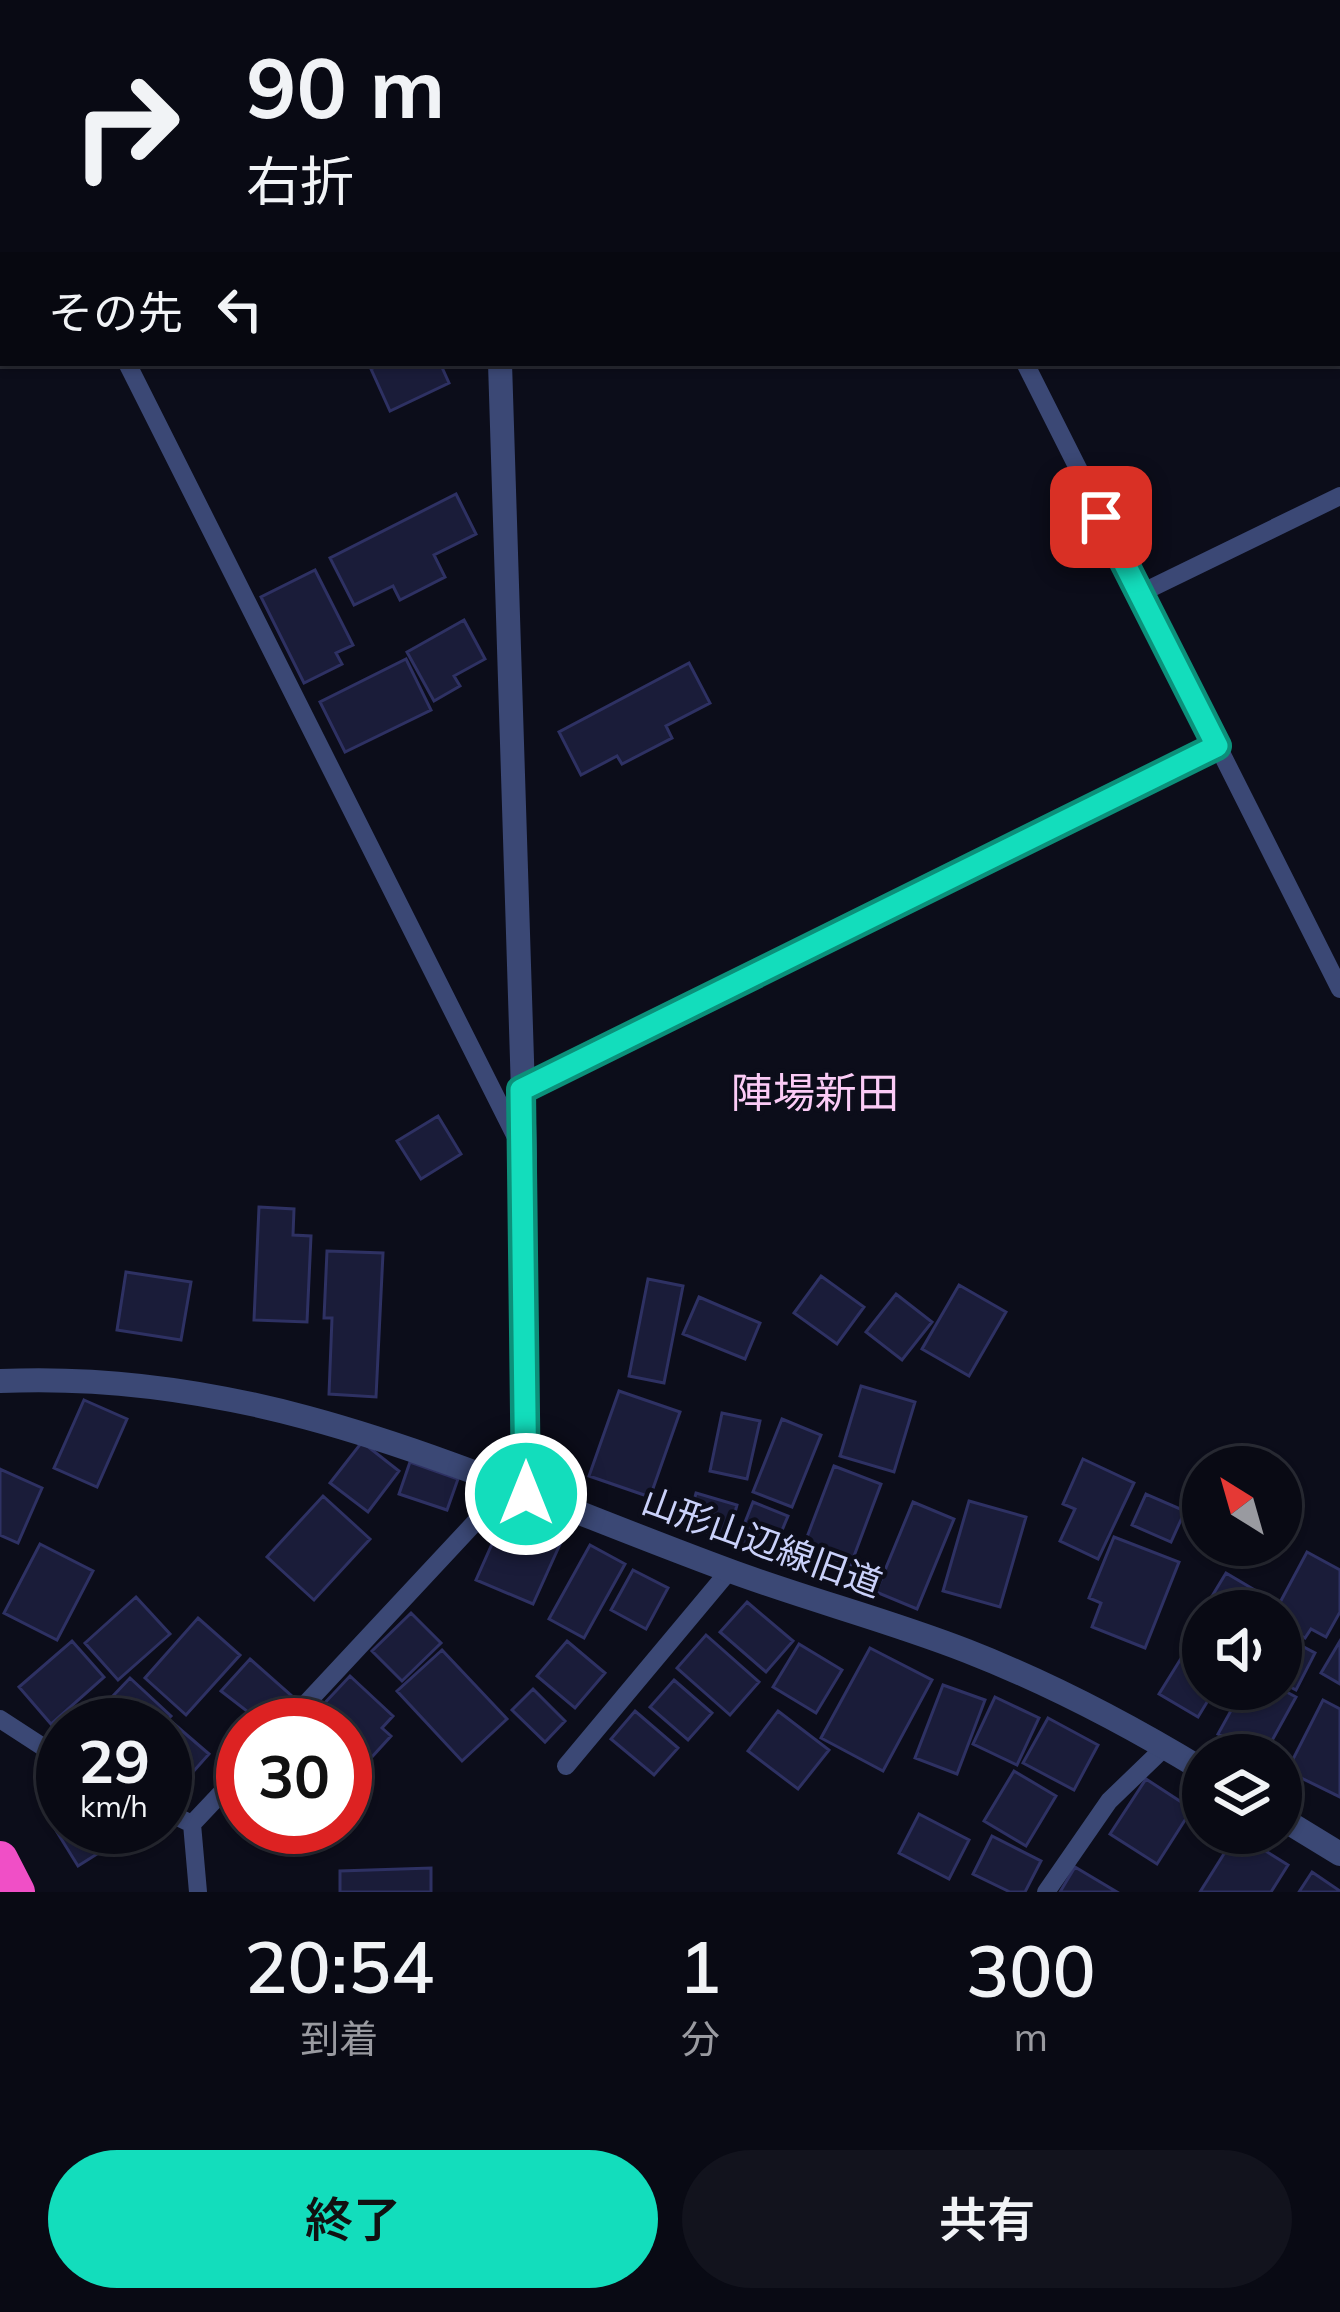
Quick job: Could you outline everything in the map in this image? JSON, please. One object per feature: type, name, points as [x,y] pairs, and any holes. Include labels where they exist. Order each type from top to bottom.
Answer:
[{"type":"highway","points":[[0,1859],[17,1892]]},
{"type":"street","points":[[500,366],[525,1155],[517,1490]]},
{"type":"street","name":"山形山辺線旧道","points":[[0,1381],[114,1380],[190,1390],[340,1423],[730,1571],[968,1652],[1182,1757]]},
{"type":"street","points":[[1302,1831],[1340,1854]]},
{"type":"lane","points":[[130,366],[525,1155]]},
{"type":"lane","points":[[1026,366],[1340,989]]},
{"type":"lane","points":[[1139,594],[1340,496]]},
{"type":"lane","points":[[521,1090],[1217,746]]},
{"type":"lane","points":[[313,1698],[517,1490]]},
{"type":"lane","points":[[566,1766],[730,1571]]},
{"type":"lane","points":[[0,1719],[36,1742]]},
{"type":"lane","points":[[1046,1892],[1109,1802],[1165,1747]]},
{"type":"lane","points":[[198,1892],[192,1824],[216,1799]]},
{"type":"building","points":[[441,366],[449,383],[390,411],[371,369]]},
{"type":"building","points":[[456,494],[476,534],[434,555],[445,577],[400,600],[393,586],[354,605],[330,558]]},
{"type":"building","points":[[315,570],[353,645],[336,653],[342,664],[304,683],[261,597]]},
{"type":"building","points":[[464,620],[485,659],[454,676],[460,686],[434,701],[407,652]]},
{"type":"building","points":[[406,659],[431,710],[345,752],[320,702]]},
{"type":"building","points":[[689,663],[710,703],[666,726],[672,738],[622,764],[617,756],[581,775],[559,732]]},
{"type":"building","points":[[438,1116],[461,1154],[421,1179],[397,1141]]},
{"type":"building","points":[[259,1207],[294,1209],[293,1235],[311,1236],[307,1322],[254,1320]]},
{"type":"building","points":[[327,1251],[383,1253],[376,1397],[329,1394],[332,1318],[324,1318]]},
{"type":"building","points":[[126,1272],[191,1282],[181,1340],[117,1330]]},
{"type":"building","points":[[821,1276],[864,1307],[837,1344],[794,1313]]},
{"type":"building","points":[[648,1279],[683,1286],[664,1383],[629,1376]]},
{"type":"building","points":[[959,1285],[1006,1312],[969,1376],[922,1349]]},
{"type":"building","points":[[896,1294],[932,1322],[902,1360],[866,1332]]},
{"type":"building","points":[[699,1297],[760,1323],[745,1359],[683,1334]]},
{"type":"building","points":[[861,1386],[915,1402],[894,1472],[840,1456]]},
{"type":"building","points":[[619,1391],[680,1412],[650,1497],[589,1476]]},
{"type":"building","points":[[84,1400],[127,1419],[97,1487],[54,1468]]},
{"type":"building","points":[[722,1413],[760,1421],[747,1479],[710,1471]]},
{"type":"building","points":[[782,1419],[821,1435],[792,1507],[753,1492]]},
{"type":"building","points":[[362,1442],[399,1471],[368,1512],[330,1483]]},
{"type":"building","points":[[1083,1459],[1134,1483],[1098,1559],[1060,1541],[1075,1509],[1063,1504]]},
{"type":"building","points":[[410,1462],[458,1479],[447,1510],[399,1494]]},
{"type":"building","points":[[834,1466],[881,1484],[848,1572],[830,1565],[826,1577],[796,1566]]},
{"type":"building","points":[[0,1469],[42,1488],[18,1543],[0,1535]]},
{"type":"building","points":[[696,1493],[737,1505],[728,1538],[687,1527]]},
{"type":"building","points":[[1146,1494],[1182,1510],[1171,1542],[1132,1525]]},
{"type":"building","points":[[323,1496],[370,1539],[314,1600],[267,1557]]},
{"type":"building","points":[[969,1501],[1026,1517],[1000,1607],[943,1591]]},
{"type":"building","points":[[753,1502],[788,1516],[770,1559],[736,1545]]},
{"type":"building","points":[[913,1502],[954,1519],[917,1609],[876,1592]]},
{"type":"building","points":[[504,1517],[561,1542],[533,1604],[476,1580]]},
{"type":"building","points":[[1114,1537],[1179,1562],[1145,1648],[1092,1627],[1101,1603],[1089,1598]]},
{"type":"building","points":[[40,1544],[93,1571],[57,1640],[4,1613]]},
{"type":"building","points":[[590,1545],[625,1564],[584,1638],[549,1619]]},
{"type":"building","points":[[1307,1552],[1340,1570],[1340,1612],[1326,1637],[1311,1629],[1302,1636],[1302,1590],[1287,1590]]},
{"type":"building","points":[[633,1570],[668,1588],[646,1629],[611,1610]]},
{"type":"building","points":[[1226,1573],[1255,1590],[1216,1590]]},
{"type":"building","points":[[136,1597],[170,1634],[118,1680],[85,1643]]},
{"type":"building","points":[[747,1602],[793,1641],[766,1672],[720,1632]]},
{"type":"building","points":[[411,1613],[441,1643],[402,1681],[372,1651]]},
{"type":"building","points":[[198,1618],[240,1655],[192,1708],[192,1698],[167,1698],[145,1678]]},
{"type":"building","points":[[706,1635],[759,1682],[730,1715],[677,1668]]},
{"type":"building","points":[[72,1641],[104,1677],[80,1698],[36,1698],[36,1707],[19,1687]]},
{"type":"building","points":[[567,1641],[605,1673],[575,1708],[537,1676]]},
{"type":"building","points":[[1340,1641],[1340,1684],[1321,1673]]},
{"type":"building","points":[[799,1644],[842,1670],[816,1713],[773,1687]]},
{"type":"building","points":[[1302,1646],[1315,1653],[1302,1678]]},
{"type":"building","points":[[870,1648],[932,1680],[883,1771],[821,1738]]},
{"type":"building","points":[[442,1650],[507,1719],[462,1761],[397,1691]]},
{"type":"building","points":[[1182,1657],[1182,1708],[1159,1694]]},
{"type":"building","points":[[250,1659],[292,1696],[230,1698],[221,1691]]},
{"type":"building","points":[[350,1676],[393,1716],[382,1728],[391,1736],[372,1757],[372,1698],[329,1698]]},
{"type":"building","points":[[130,1678],[152,1698],[111,1698]]},
{"type":"building","points":[[674,1680],[712,1713],[688,1740],[650,1707]]},
{"type":"building","points":[[943,1685],[985,1700],[957,1774],[915,1758]]},
{"type":"building","points":[[533,1689],[565,1721],[545,1742],[512,1710]]},
{"type":"building","points":[[995,1697],[1039,1718],[1017,1765],[973,1744]]},
{"type":"building","points":[[1323,1700],[1340,1709],[1340,1797],[1302,1778],[1302,1741]]},
{"type":"building","points":[[1231,1710],[1289,1710],[1276,1734],[1218,1734]]},
{"type":"building","points":[[635,1711],[678,1748],[654,1775],[611,1739]]},
{"type":"building","points":[[778,1711],[829,1750],[798,1789],[748,1751]]},
{"type":"building","points":[[1048,1718],[1098,1745],[1074,1790],[1023,1763]]},
{"type":"building","points":[[192,1739],[209,1754],[192,1773]]},
{"type":"building","points":[[1014,1771],[1056,1796],[1026,1846],[984,1821]]},
{"type":"building","points":[[1146,1779],[1182,1802],[1182,1825],[1157,1864],[1110,1834]]},
{"type":"building","points":[[919,1814],[969,1840],[949,1879],[899,1853]]},
{"type":"building","points":[[992,1836],[1041,1861],[1025,1892],[1010,1892],[973,1874]]},
{"type":"building","points":[[71,1854],[97,1854],[78,1866]]},
{"type":"building","points":[[1224,1854],[1270,1854],[1288,1865],[1271,1892],[1200,1892]]},
{"type":"building","points":[[1075,1867],[1117,1892],[1060,1892]]},
{"type":"building","points":[[431,1868],[431,1892],[340,1892],[340,1871]]},
{"type":"building","points":[[1312,1872],[1340,1891],[1340,1892],[1299,1892]]},
{"type":"district","name":"陣場新田","points":[[815,1093]]},
{"type":"route","points":[[526,1494],[521,1090],[1217,746],[1101,517]]}]
